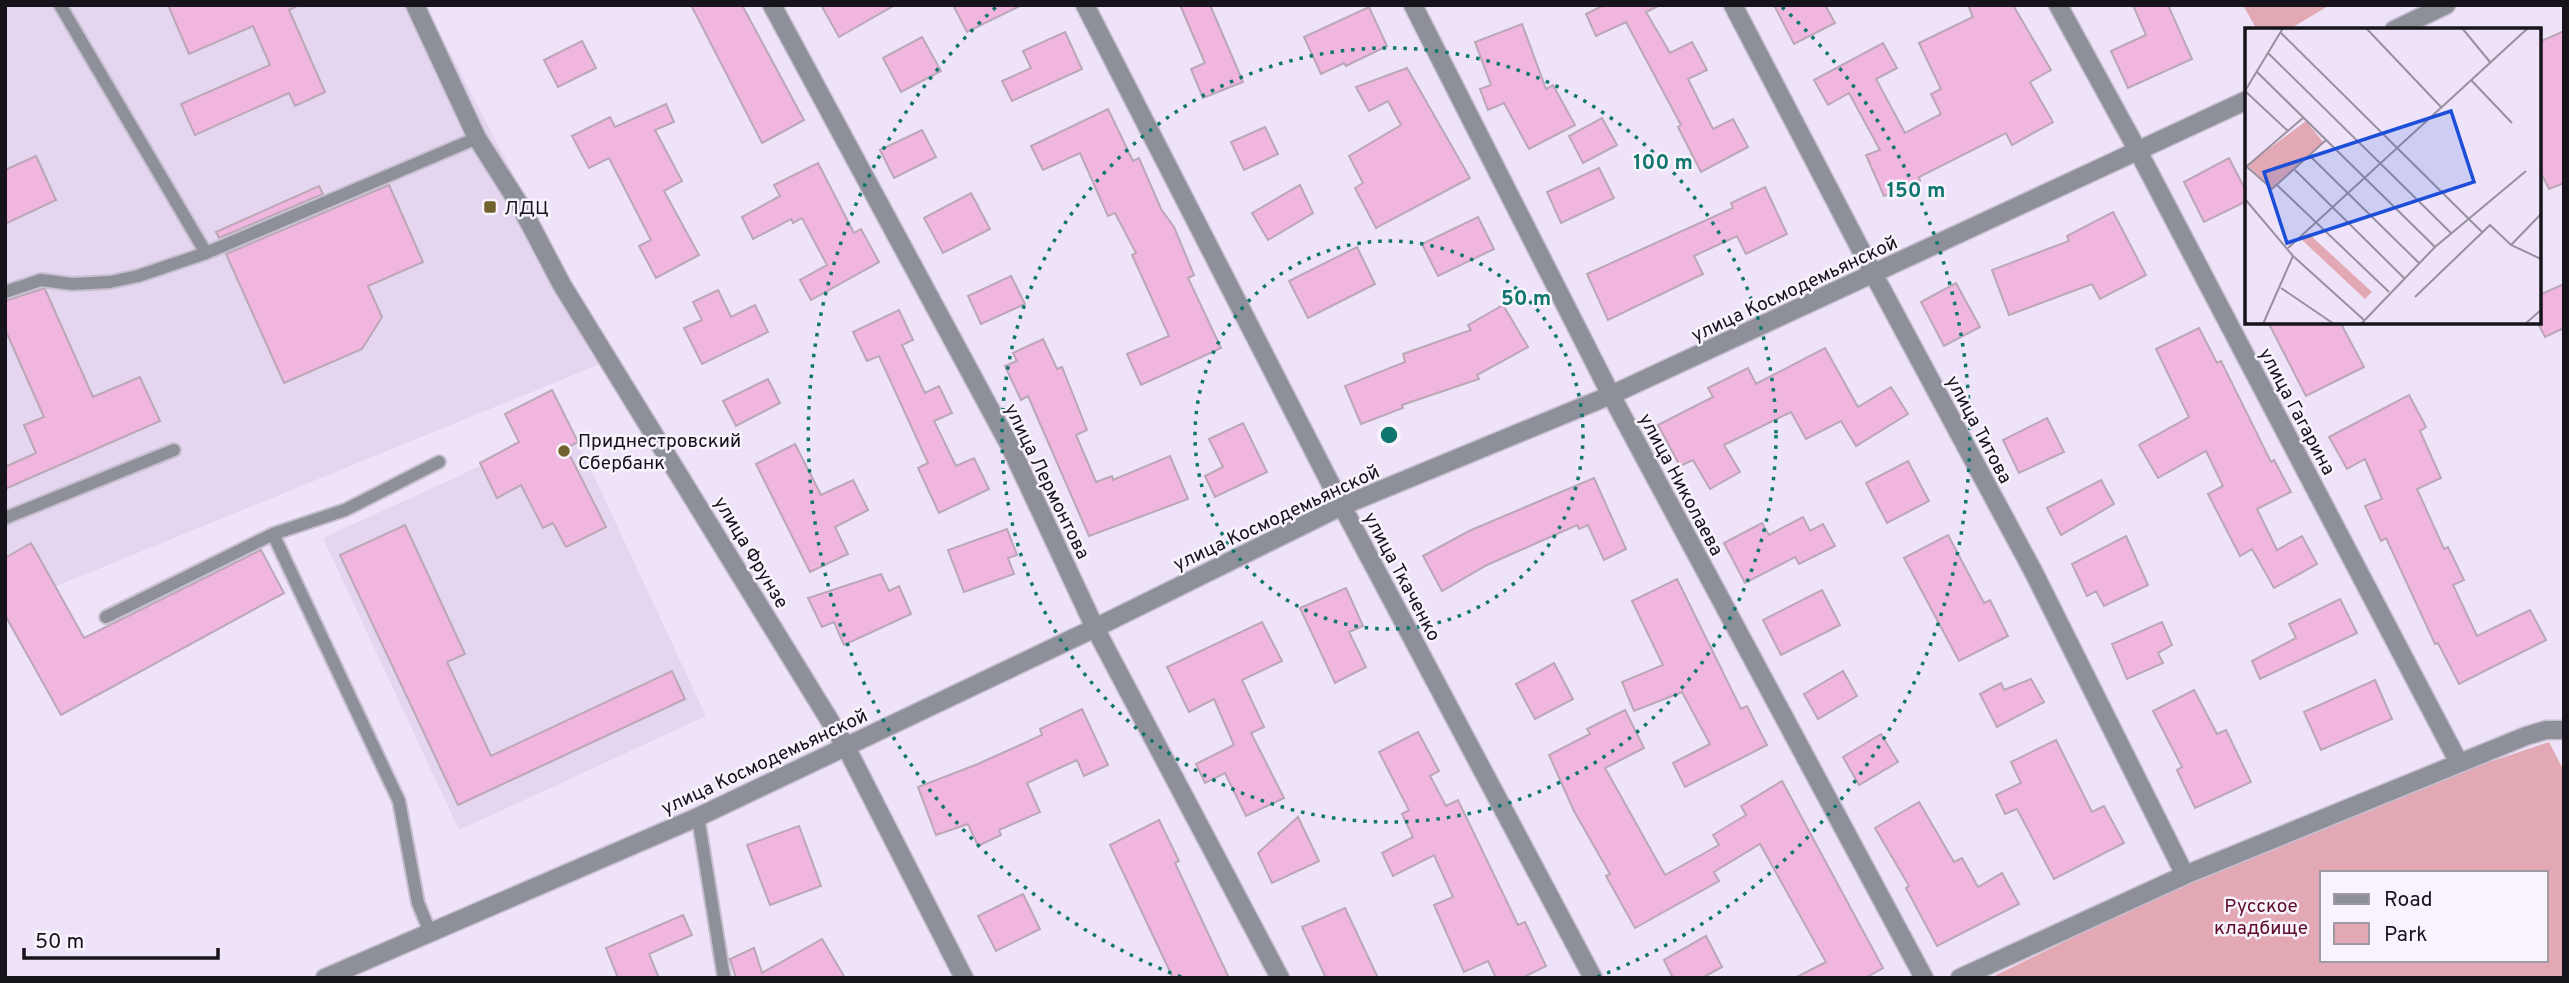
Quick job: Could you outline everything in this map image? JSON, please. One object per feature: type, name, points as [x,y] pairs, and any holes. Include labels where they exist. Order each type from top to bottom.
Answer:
[{"type":"street","name":"улица Фрунзе","points":[[415,5],[477,138],[521,207],[562,285],[846,747],[964,978]]},
{"type":"street","name":"улица Лермонтова","points":[[772,5],[1010,446],[1095,628],[1280,978]]},
{"type":"street","name":"улица Ткаченко","points":[[1085,5],[1342,506],[1593,978]]},
{"type":"street","name":"улица Николаева","points":[[1413,5],[1611,395],[1924,978]]},
{"type":"street","name":"улица Титова","points":[[1733,5],[2033,571],[2185,875]]},
{"type":"street","name":"улица Гагарина","points":[[2058,5],[2138,151],[2459,763]]},
{"type":"street","points":[[2398,28],[2446,5]]},
{"type":"street","name":"улица Космодемьянской","points":[[325,978],[698,817],[1095,628],[1342,506],[1611,395],[2245,101]]},
{"type":"street","points":[[1960,978],[2185,875],[2459,763],[2546,730],[2564,730]]},
{"type":"lane","points":[[60,5],[206,253]]},
{"type":"lane","points":[[5,292],[41,280],[72,284],[110,282],[206,253],[477,138]]},
{"type":"lane","points":[[5,518],[174,450]]},
{"type":"lane","points":[[106,617],[273,534],[345,510],[439,462]]},
{"type":"lane","points":[[273,534],[399,801],[418,904],[430,932]]},
{"type":"lane","points":[[698,817],[724,978]]},
{"type":"shaded area","points":[[5,5],[425,5],[610,360],[5,607]]},
{"type":"shaded area","points":[[570,425],[706,716],[459,830],[323,538]]},
{"type":"green space","points":[[2243,5],[2330,5],[2291,28],[2256,28]]},
{"type":"green space","name":"Русское кладбище","points":[[2549,742],[2564,771],[2564,978],[1990,978],[2151,899],[2353,808]]},
{"type":"building","points":[[168,5],[299,5],[289,10],[325,92],[295,106],[289,93],[195,135],[181,104],[270,65],[253,26],[189,54]]},
{"type":"building","points":[[691,5],[742,5],[804,120],[762,143]]},
{"type":"building","points":[[821,5],[895,5],[839,37]]},
{"type":"building","points":[[953,5],[1022,5],[967,32]]},
{"type":"building","points":[[1180,5],[1210,5],[1243,82],[1203,98],[1191,69],[1205,63]]},
{"type":"building","points":[[1604,5],[1660,5],[1646,12],[1670,53],[1692,42],[1707,70],[1688,79],[1713,129],[1733,119],[1748,147],[1701,172],[1678,127],[1681,125],[1626,22],[1596,36],[1586,14]]},
{"type":"building","points":[[1774,5],[1825,5],[1835,23],[1794,44]]},
{"type":"building","points":[[1968,5],[2013,5],[2051,70],[2030,82],[2053,122],[2012,145],[2006,133],[1919,177],[1920,181],[1884,196],[1866,155],[1880,150],[1849,93],[1828,105],[1814,80],[1883,43],[1897,68],[1876,79],[1905,133],[1941,114],[1931,94],[1941,89],[1919,43],[1973,17]]},
{"type":"building","points":[[2133,5],[2168,5],[2192,59],[2128,88],[2111,51],[2146,35]]},
{"type":"building","points":[[1369,7],[1387,46],[1346,66],[1344,63],[1321,74],[1304,37]]},
{"type":"building","points":[[1522,24],[1546,89],[1553,85],[1575,125],[1529,149],[1504,103],[1488,110],[1480,89],[1491,85],[1475,42]]},
{"type":"building","points":[[2564,31],[2564,183],[2549,189],[2541,173],[2541,41]]},
{"type":"building","points":[[1065,32],[1082,69],[1012,101],[1002,81],[1031,68],[1023,51]]},
{"type":"building","points":[[922,37],[941,71],[901,92],[883,58]]},
{"type":"building","points":[[582,41],[596,68],[558,87],[544,60]]},
{"type":"building","points":[[1407,68],[1470,178],[1376,228],[1355,188],[1363,183],[1349,156],[1401,125],[1388,101],[1369,111],[1356,87]]},
{"type":"building","points":[[666,104],[674,122],[655,130],[682,181],[664,191],[699,255],[656,278],[639,246],[651,240],[609,158],[589,168],[572,136],[610,117],[615,127]]},
{"type":"building","points":[[1108,109],[1133,161],[1139,158],[1161,209],[1174,227],[1194,275],[1188,278],[1221,348],[1141,385],[1127,354],[1169,336],[1132,255],[1136,253],[1115,213],[1108,216],[1080,153],[1043,170],[1031,146]]},
{"type":"building","points":[[1602,118],[1617,145],[1583,163],[1569,136]]},
{"type":"building","points":[[1265,127],[1278,154],[1244,170],[1231,142]]},
{"type":"building","points":[[922,130],[936,157],[894,178],[880,150]]},
{"type":"building","points":[[36,156],[56,200],[5,224],[5,170]]},
{"type":"building","points":[[2229,158],[2245,189],[2245,202],[2204,222],[2184,182]]},
{"type":"building","points":[[818,163],[854,233],[861,229],[879,262],[811,300],[800,280],[827,265],[802,218],[793,223],[791,219],[753,239],[742,217],[780,196],[774,185]]},
{"type":"building","points":[[1599,168],[1614,198],[1561,223],[1547,192]]},
{"type":"building","points":[[389,185],[423,262],[368,286],[382,317],[362,349],[284,383],[226,254]]},
{"type":"building","points":[[1300,185],[1313,213],[1268,240],[1252,213]]},
{"type":"building","points":[[319,186],[323,194],[219,238],[216,232]]},
{"type":"building","points":[[1765,187],[1787,234],[1746,254],[1737,236],[1694,256],[1703,274],[1608,320],[1587,274],[1733,208],[1731,203]]},
{"type":"building","points":[[971,193],[990,229],[943,253],[924,218]]},
{"type":"building","points":[[2113,212],[2146,275],[2100,299],[2092,284],[2009,315],[1992,270],[2069,241],[2067,236]]},
{"type":"building","points":[[1478,217],[1494,249],[1438,276],[1422,244]]},
{"type":"building","points":[[1357,247],[1375,284],[1308,318],[1289,281]]},
{"type":"building","points":[[1011,276],[1025,304],[981,324],[968,296]]},
{"type":"building","points":[[1956,283],[1980,327],[1944,346],[1921,302]]},
{"type":"building","points":[[2564,284],[2564,328],[2545,337],[2539,325],[2541,294]]},
{"type":"building","points":[[45,289],[93,397],[140,377],[160,421],[5,489],[5,467],[36,453],[24,425],[44,417],[5,329],[5,301]]},
{"type":"building","points":[[718,290],[731,317],[755,305],[768,332],[702,364],[684,328],[702,320],[693,302]]},
{"type":"building","points":[[1503,305],[1528,347],[1477,375],[1479,379],[1402,405],[1403,408],[1361,424],[1345,386],[1405,362],[1403,354],[1471,330],[1468,325]]},
{"type":"building","points":[[899,310],[913,340],[902,345],[925,393],[939,386],[952,413],[934,421],[956,466],[974,458],[989,489],[939,513],[918,468],[928,463],[879,356],[867,361],[853,332]]},
{"type":"building","points":[[2269,324],[2341,324],[2364,367],[2306,396]]},
{"type":"building","points":[[2199,328],[2217,363],[2221,361],[2271,462],[2274,460],[2291,492],[2257,509],[2277,550],[2302,536],[2317,564],[2274,588],[2252,549],[2240,556],[2208,494],[2223,486],[2206,451],[2158,478],[2139,445],[2189,417],[2156,349]]},
{"type":"building","points":[[1043,339],[1057,369],[1062,367],[1087,430],[1076,435],[1096,482],[1112,476],[1113,480],[1170,456],[1188,499],[1089,536],[1028,396],[1021,400],[1005,366],[1017,361],[1013,353]]},
{"type":"building","points":[[1825,348],[1858,407],[1891,387],[1908,414],[1856,446],[1841,421],[1806,439],[1791,412],[1724,445],[1740,472],[1710,489],[1693,460],[1680,466],[1658,425],[1713,397],[1708,388],[1748,368],[1756,384]]},
{"type":"building","points":[[768,379],[780,403],[736,426],[723,401]]},
{"type":"building","points":[[552,390],[578,442],[566,448],[606,527],[566,547],[553,523],[543,528],[521,485],[497,498],[480,463],[519,442],[505,414]]},
{"type":"building","points":[[2409,395],[2426,427],[2420,431],[2441,478],[2417,489],[2444,549],[2448,547],[2464,580],[2453,585],[2477,636],[2530,610],[2546,640],[2459,684],[2438,643],[2435,644],[2386,538],[2381,541],[2365,506],[2382,499],[2365,459],[2347,469],[2329,437]]},
{"type":"building","points":[[2047,418],[2064,452],[2019,473],[2003,440]]},
{"type":"building","points":[[1243,423],[1267,472],[1215,497],[1205,476],[1223,467],[1209,439]]},
{"type":"building","points":[[795,444],[821,495],[853,480],[868,510],[835,527],[848,554],[810,572],[756,464]]},
{"type":"building","points":[[1908,461],[1929,501],[1887,523],[1866,483]]},
{"type":"building","points":[[1594,478],[1626,549],[1604,560],[1588,525],[1579,529],[1577,525],[1487,565],[1442,591],[1423,556],[1469,531]]},
{"type":"building","points":[[2101,480],[2114,504],[2061,535],[2047,508]]},
{"type":"building","points":[[1803,517],[1810,531],[1823,524],[1835,546],[1799,564],[1795,557],[1745,583],[1724,543],[1762,523],[1769,535]]},
{"type":"building","points":[[405,525],[465,654],[447,662],[491,756],[672,671],[685,699],[458,805],[340,555]]},
{"type":"building","points":[[1007,529],[1017,555],[1008,558],[1014,574],[964,592],[948,550]]},
{"type":"building","points":[[1948,535],[1984,603],[1990,600],[2008,636],[1959,661],[1904,558]]},
{"type":"building","points":[[2126,536],[2148,585],[2104,606],[2096,591],[2087,596],[2072,564]]},
{"type":"building","points":[[31,543],[84,638],[261,550],[284,593],[61,715],[5,615],[5,558]]},
{"type":"building","points":[[881,574],[889,591],[899,586],[911,614],[844,645],[834,622],[822,627],[808,598]]},
{"type":"building","points":[[1677,579],[1741,709],[1747,706],[1767,745],[1685,787],[1673,763],[1710,744],[1682,692],[1634,711],[1622,682],[1663,665],[1632,601]]},
{"type":"building","points":[[1346,588],[1363,626],[1349,632],[1366,667],[1335,683],[1300,608]]},
{"type":"building","points":[[1822,590],[1840,625],[1781,655],[1763,620]]},
{"type":"building","points":[[2340,599],[2357,633],[2260,679],[2252,661],[2296,638],[2289,624]]},
{"type":"building","points":[[1262,622],[1282,661],[1242,680],[1264,727],[1251,733],[1284,798],[1246,816],[1225,773],[1205,783],[1196,764],[1234,745],[1214,699],[1189,712],[1167,667]]},
{"type":"building","points":[[2162,622],[2172,645],[2158,653],[2163,663],[2127,679],[2112,644]]},
{"type":"building","points":[[1554,663],[1573,699],[1535,719],[1516,684]]},
{"type":"building","points":[[1843,671],[1857,696],[1818,719],[1804,694]]},
{"type":"building","points":[[2031,679],[2044,702],[1997,727],[1980,694],[2001,683],[2004,690]]},
{"type":"building","points":[[2375,680],[2392,719],[2321,750],[2304,712]]},
{"type":"building","points":[[2194,690],[2217,734],[2226,730],[2251,782],[2195,808],[2177,770],[2182,767],[2153,711]]},
{"type":"building","points":[[1082,709],[1108,765],[1084,776],[1077,760],[1027,783],[1040,812],[999,830],[1001,835],[978,846],[968,824],[936,835],[918,787],[1042,735],[1040,729]]},
{"type":"building","points":[[1625,710],[1644,748],[1605,768],[1665,875],[1719,845],[1713,835],[1746,815],[1741,806],[1782,781],[1883,968],[1865,978],[1795,978],[1826,962],[1760,844],[1714,872],[1719,881],[1635,928],[1606,876],[1610,874],[1574,811],[1549,755],[1590,734],[1587,729]]},
{"type":"building","points":[[1418,732],[1439,771],[1430,776],[1446,806],[1458,800],[1518,925],[1525,922],[1546,966],[1522,978],[1496,978],[1488,961],[1464,972],[1434,905],[1453,897],[1434,855],[1393,876],[1382,853],[1413,837],[1402,814],[1409,810],[1379,752]]},
{"type":"building","points":[[1881,734],[1898,762],[1859,785],[1843,757]]},
{"type":"building","points":[[2056,740],[2092,812],[2104,806],[2124,843],[2054,879],[2017,809],[2005,814],[1996,795],[2021,783],[2011,762]]},
{"type":"building","points":[[1919,802],[1954,862],[1962,858],[1978,887],[2002,873],[2019,904],[1937,946],[1906,888],[1909,886],[1875,828]]},
{"type":"building","points":[[1298,817],[1319,861],[1272,883],[1258,853]]},
{"type":"building","points":[[1159,820],[1179,861],[1175,863],[1229,978],[1173,978],[1110,845]]},
{"type":"building","points":[[799,826],[821,886],[770,905],[747,845]]},
{"type":"building","points":[[1023,894],[1040,929],[996,951],[978,916]]},
{"type":"building","points":[[1345,908],[1378,978],[1326,978],[1302,927]]},
{"type":"building","points":[[683,915],[692,935],[649,954],[659,978],[618,978],[606,948]]},
{"type":"building","points":[[1706,936],[1722,967],[1702,978],[1673,978],[1664,960]]},
{"type":"building","points":[[822,939],[845,978],[736,978],[730,959],[754,948],[762,973]]},
{"type":"place","name":"ЛДЦ","points":[[490,207]]},
{"type":"place","name":"Приднестровский Сбербанк","points":[[564,451]]}]
